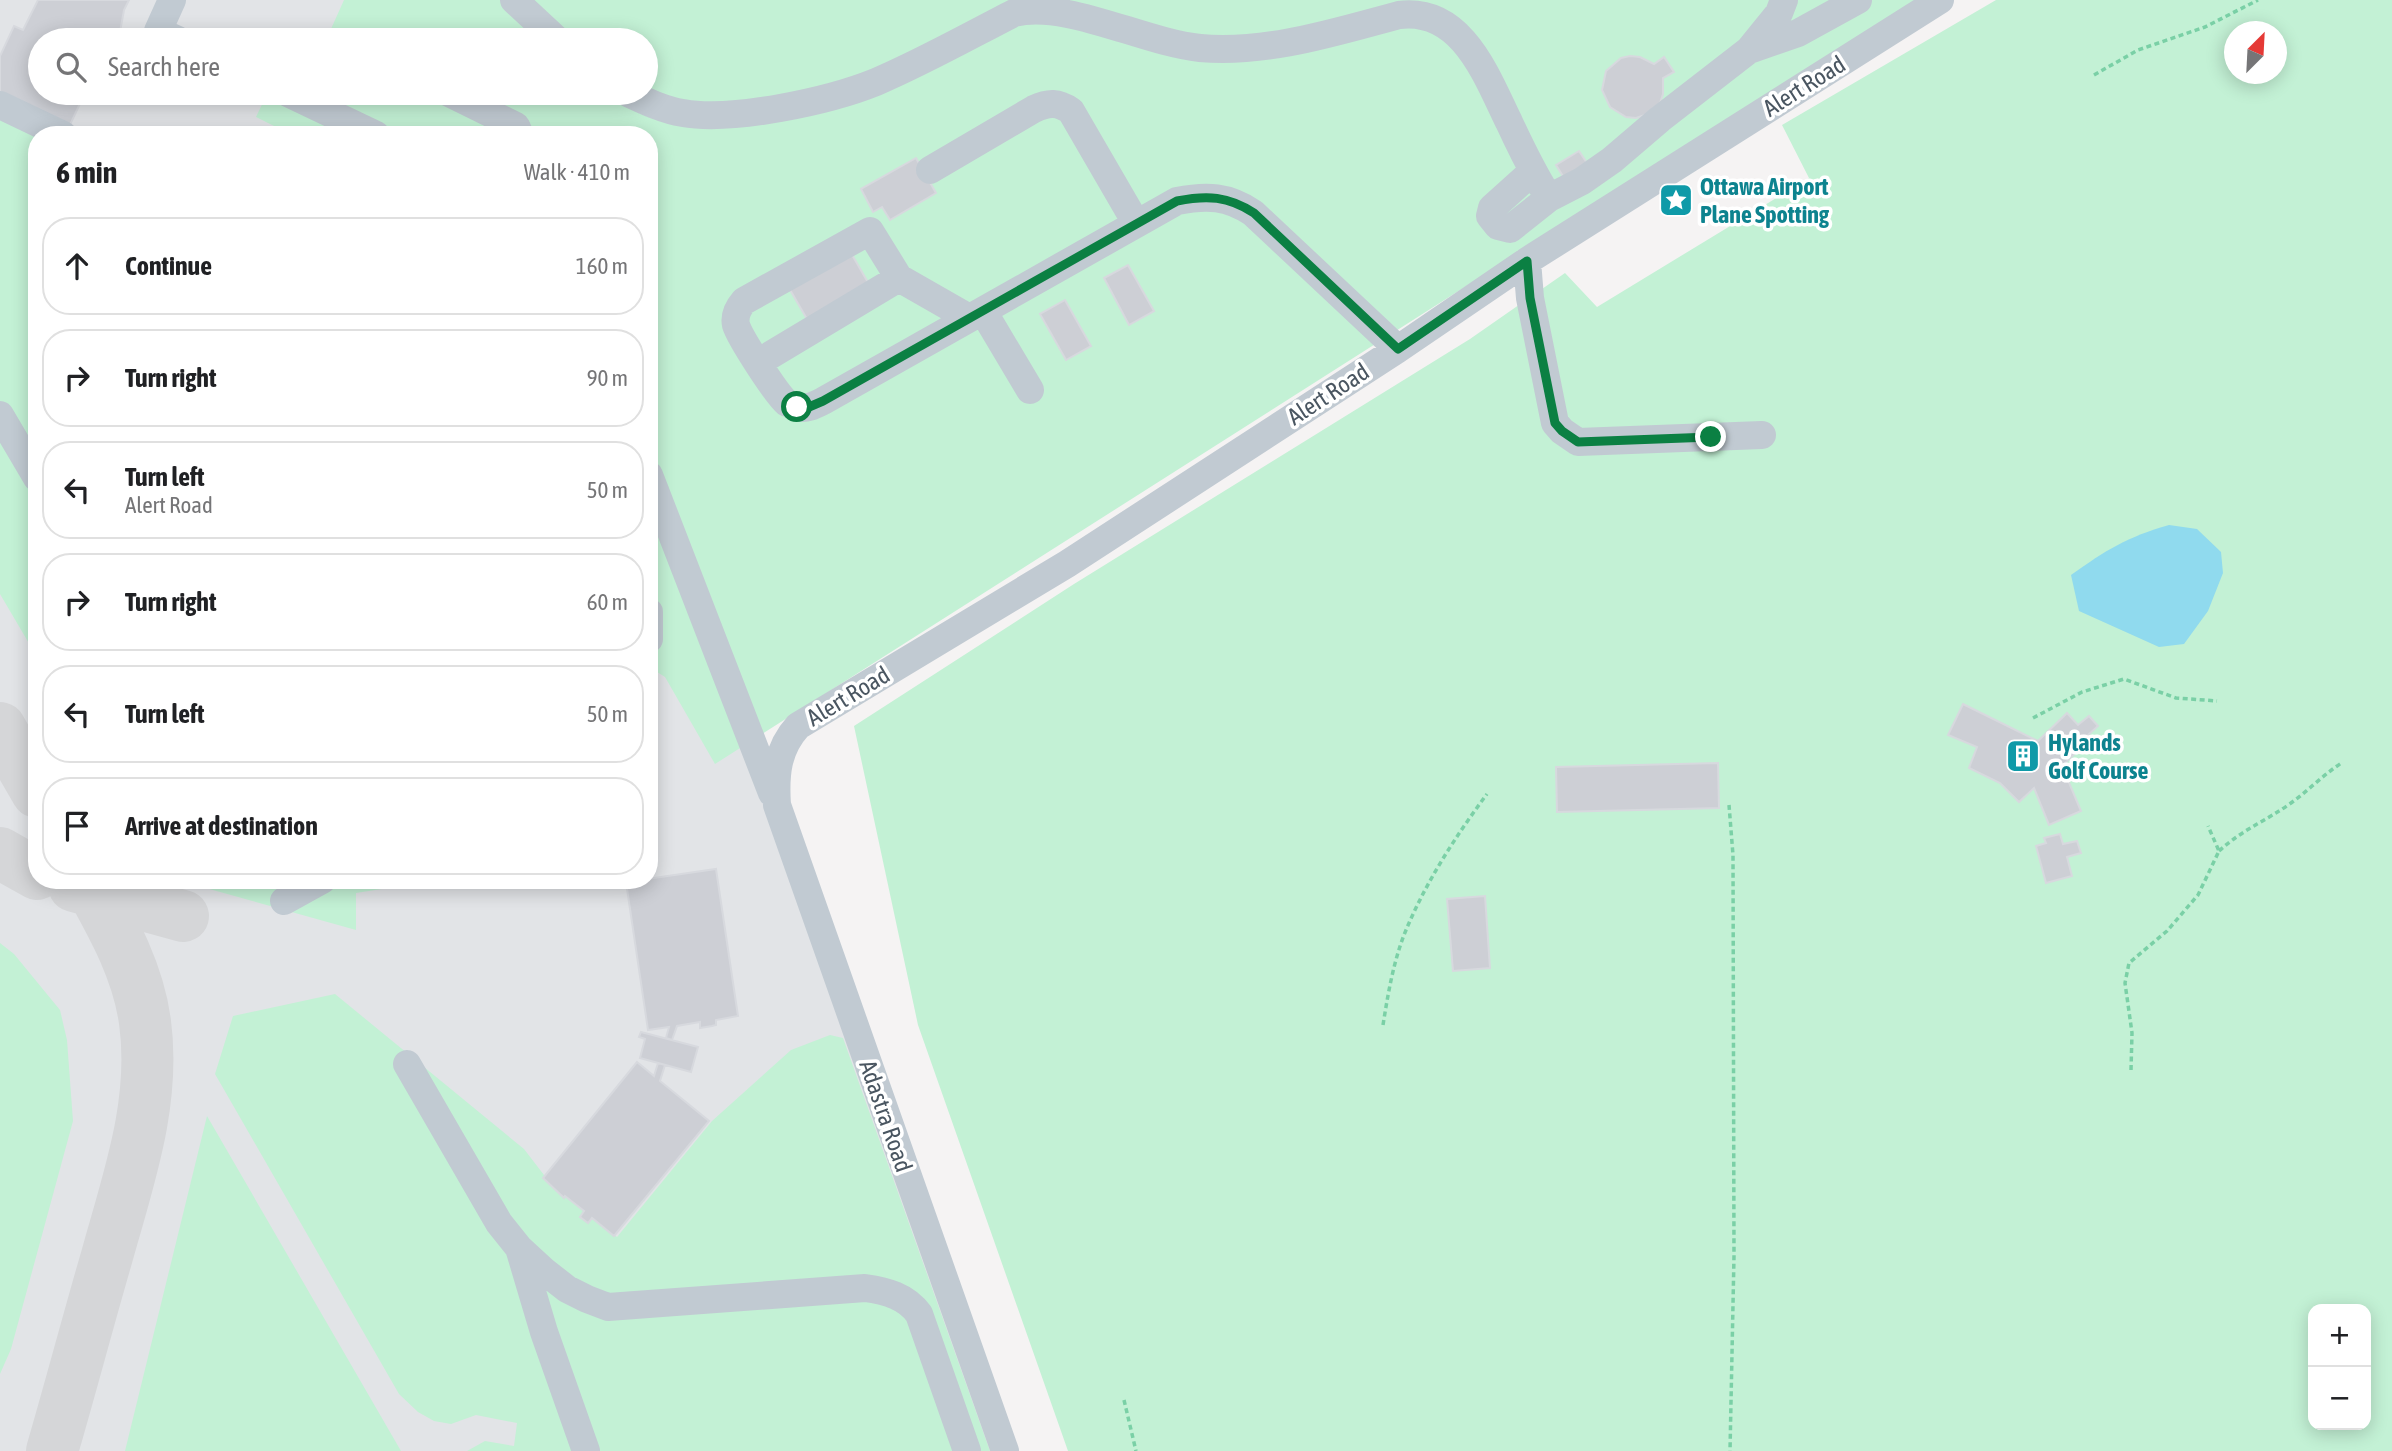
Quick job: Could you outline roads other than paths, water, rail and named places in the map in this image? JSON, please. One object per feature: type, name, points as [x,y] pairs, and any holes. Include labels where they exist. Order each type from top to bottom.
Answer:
[{"type":"street","points":[[159,28],[172,0]]},
{"type":"street","points":[[514,0],[544,28]]},
{"type":"street","points":[[1532,172],[1492,208],[1492,222],[1510,229],[1549,198],[1582,181],[1612,160],[1749,50],[1779,13],[1784,0]]},
{"type":"street","points":[[1749,50],[1798,33],[1858,0]]},
{"type":"street","name":"Alert Road","points":[[776,793],[782,748],[798,726],[1067,564],[1398,349],[1527,261],[1940,0]]},
{"type":"street","points":[[658,104],[681,113],[711,116],[771,109],[825,97],[875,82],[1014,13],[1031,8],[1071,13],[1156,40],[1200,48],[1230,48],[1298,40],[1414,13],[1432,18],[1450,29],[1464,41],[1481,64],[1532,172],[1549,198]]},
{"type":"street","points":[[930,170],[1045,103],[1055,103],[1071,110],[1136,223]]},
{"type":"street","points":[[0,105],[44,126]]},
{"type":"street","points":[[336,105],[364,126]]},
{"type":"street","points":[[473,105],[516,126]]},
{"type":"street","points":[[1030,390],[976,314],[899,278],[870,231],[744,301],[737,311],[737,326],[787,403],[797,407],[809,407],[976,314],[1136,223],[1177,201],[1204,196],[1243,206],[1254,213],[1398,349]]},
{"type":"street","points":[[1527,261],[1530,298],[1555,423],[1562,431],[1578,442],[1762,435]]},
{"type":"street","points":[[759,362],[899,278]]},
{"type":"street","points":[[0,415],[28,463]]},
{"type":"street","name":"Adastra Road","points":[[658,498],[776,793],[1005,1451]]},
{"type":"street","points":[[282,898],[302,889]]},
{"type":"street","points":[[407,1064],[499,1223],[519,1248],[567,1289],[608,1307],[865,1288],[904,1299],[919,1314],[967,1451]]},
{"type":"street","points":[[519,1248],[544,1332],[586,1451]]},
{"type":"water","points":[[2169,525],[2197,529],[2221,552],[2223,573],[2208,611],[2184,644],[2159,647],[2079,611],[2071,575],[2117,545]]},
{"type":"place","name":"Ottawa Airport Plane Spotting","points":[[1676,200]]},
{"type":"place","name":"Hylands Golf Course","points":[[2023,756]]}]
